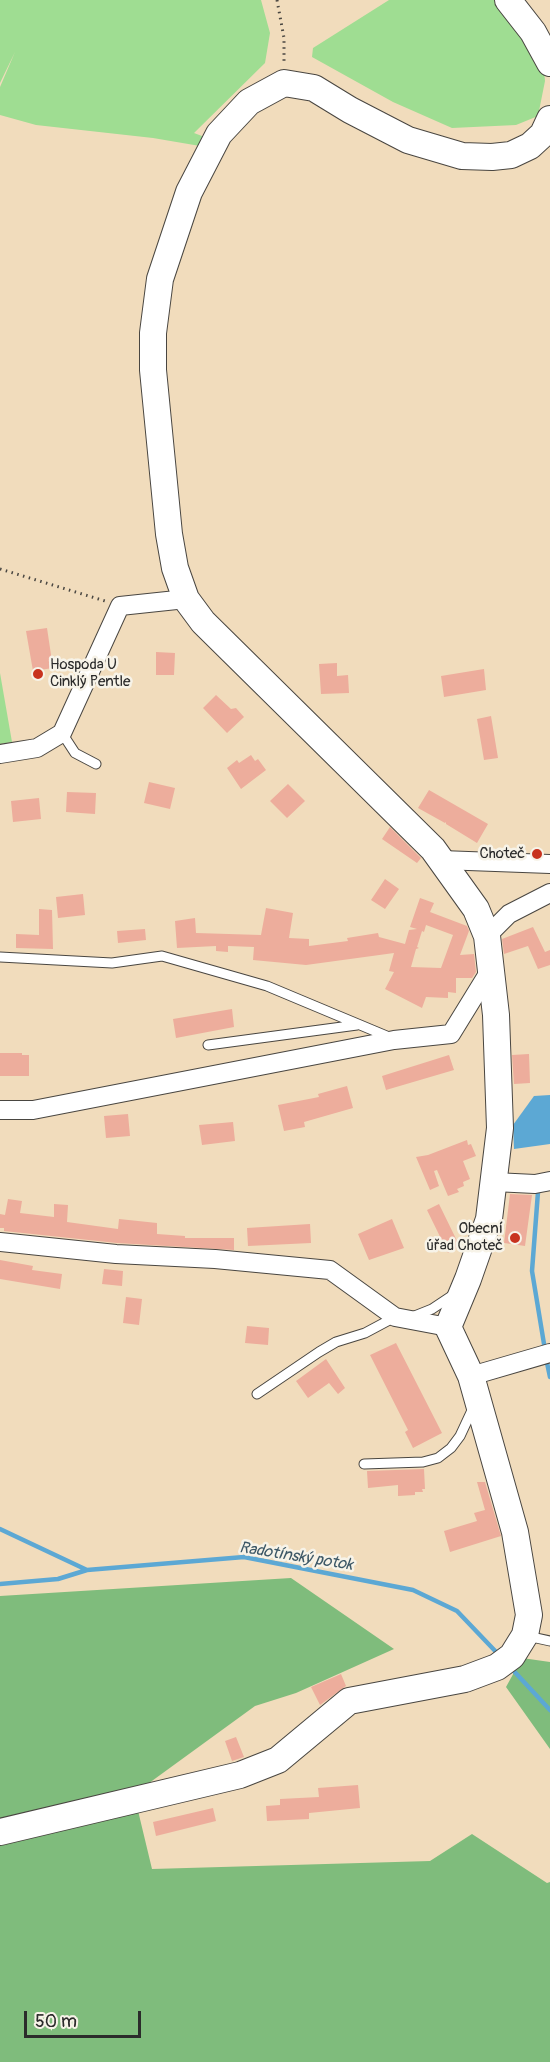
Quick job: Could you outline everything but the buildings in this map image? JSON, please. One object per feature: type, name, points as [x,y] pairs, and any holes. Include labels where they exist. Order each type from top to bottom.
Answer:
[{"type":"street","points":[[508,0],[533,32],[550,63]]},
{"type":"street","points":[[0,1832],[240,1775],[278,1760],[349,1701],[465,1679],[511,1653],[529,1615],[515,1532],[475,1388],[448,1327],[489,1219],[500,1128],[496,1016],[487,936],[476,909],[434,849],[203,622],[186,599],[175,568],[169,534],[153,370],[153,333],[160,279],[189,192],[219,135],[249,102],[284,83],[314,88],[350,110],[408,140],[462,156],[511,155],[530,146],[543,134],[550,119]]},
{"type":"street","points":[[0,754],[37,748],[62,733],[120,606],[186,599]]},
{"type":"street","points":[[441,860],[550,864]]},
{"type":"street","points":[[487,936],[509,914],[550,893]]},
{"type":"street","points":[[0,1110],[33,1110],[394,1040],[452,1034],[491,969]]},
{"type":"street","points":[[494,1182],[535,1184],[550,1181]]},
{"type":"street","points":[[0,1242],[116,1254],[215,1259],[330,1270],[400,1318],[448,1327]]},
{"type":"street","points":[[475,1388],[550,1353]]},
{"type":"lane","points":[[62,733],[75,753],[96,764]]},
{"type":"lane","points":[[0,957],[112,963],[162,956],[267,986],[394,1040]]},
{"type":"lane","points":[[208,1045],[359,1025]]},
{"type":"lane","points":[[257,1394],[336,1342],[400,1318],[416,1316],[446,1301],[462,1288],[468,1279]]},
{"type":"lane","points":[[364,1464],[423,1462],[438,1458],[451,1448],[460,1436],[475,1388]]},
{"type":"lane","points":[[511,1653],[550,1641]]},
{"type":"path","points":[[277,0],[284,38],[284,83]]},
{"type":"path","points":[[0,569],[120,606]]},
{"type":"green space","points":[[0,0],[261,0],[270,33],[265,63],[194,133],[202,136],[200,146],[153,138],[36,125],[0,115],[0,87],[15,52],[0,83]]},
{"type":"green space","points":[[389,0],[497,0],[544,70],[545,81],[538,116],[516,125],[452,128],[393,102],[312,57],[313,48]]},
{"type":"green space","points":[[0,673],[12,742],[0,744]]},
{"type":"green space","points":[[291,1578],[394,1649],[296,1693],[255,1706],[134,1794],[152,1869],[430,1861],[472,1834],[547,1883],[550,1882],[550,2062],[0,2062],[0,1596]]},
{"type":"green space","points":[[522,1658],[550,1662],[550,1749],[506,1687]]},
{"type":"water","points":[[550,1095],[550,1144],[514,1149],[513,1125],[534,1096]]},
{"type":"waterway","points":[[538,1192],[532,1271],[545,1350]]},
{"type":"waterway","points":[[546,1358],[550,1377]]},
{"type":"waterway","name":"Radotínský potok","points":[[0,1529],[87,1570],[244,1557],[413,1590],[457,1611],[499,1655]]},
{"type":"waterway","points":[[0,1584],[58,1579],[87,1570]]},
{"type":"waterway","name":"Radotínský potok","points":[[511,1668],[550,1710]]},
{"type":"place","name":"Hospoda U Cinklý Pentle","points":[[38,674]]},
{"type":"place","name":"Choteč","points":[[537,854]]},
{"type":"place","name":"Obecní úřad Choteč","points":[[515,1238]]}]
